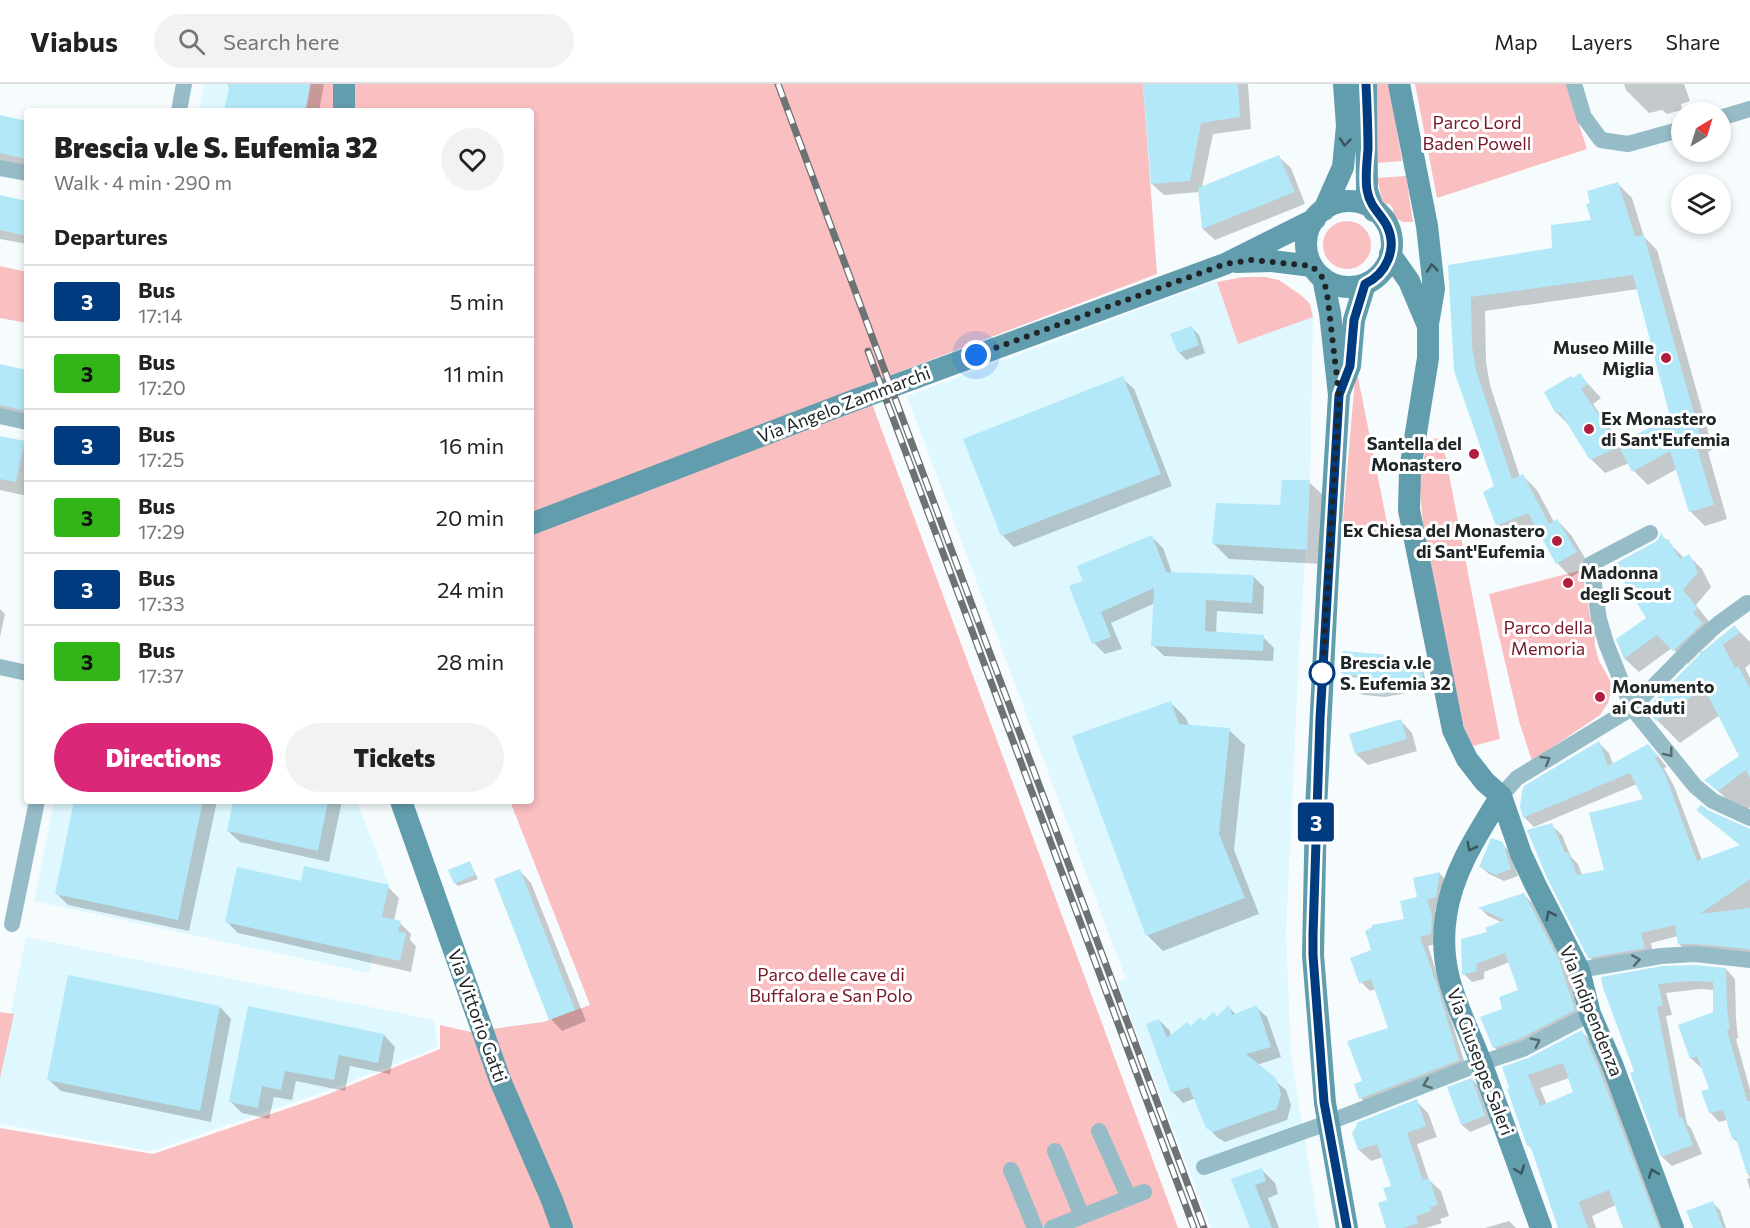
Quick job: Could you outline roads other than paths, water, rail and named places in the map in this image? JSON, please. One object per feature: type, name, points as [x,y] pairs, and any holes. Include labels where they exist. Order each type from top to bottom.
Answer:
[{"type":"street","points":[[180,108],[184,84]]},
{"type":"street","points":[[344,84],[344,108]]},
{"type":"street","points":[[1344,84],[1347,126],[1343,167],[1306,237],[1308,257],[1317,272],[1330,313],[1339,395],[1320,719],[1313,944],[1327,1123],[1347,1228]]},
{"type":"street","points":[[1366,84],[1367,190],[1374,211]]},
{"type":"street","points":[[1399,84],[1427,226],[1434,289],[1428,326],[1428,358],[1410,470],[1409,510],[1453,730],[1467,759],[1485,782],[1501,796],[1517,778],[1632,708],[1696,643],[1747,603]]},
{"type":"street","points":[[1574,84],[1584,117],[1602,140],[1628,144],[1671,132]]},
{"type":"street","points":[[1731,115],[1750,109]]},
{"type":"street","points":[[0,168],[24,172]]},
{"type":"street","points":[[1317,272],[1338,286],[1347,287],[1369,281],[1384,268],[1390,255],[1389,230],[1374,211],[1358,203],[1340,202],[1319,214]]},
{"type":"street","name":"Via Angelo Zammarchi","points":[[534,523],[858,399],[1225,264],[1319,214]]},
{"type":"street","points":[[1390,255],[1409,280],[1428,326]]},
{"type":"street","name":"Via Angelo Zammarchi","points":[[1225,264],[1252,260],[1317,272]]},
{"type":"street","points":[[1369,281],[1414,294]]},
{"type":"street","points":[[1339,395],[1350,366],[1354,320],[1369,281]]},
{"type":"street","points":[[0,416],[24,421]]},
{"type":"street","points":[[1650,533],[1591,562],[1601,627],[1632,708],[1695,786],[1713,801],[1750,819]]},
{"type":"street","points":[[0,668],[24,672]]},
{"type":"street","name":"Via Indipendenza","points":[[1501,796],[1521,854],[1579,970],[1590,1014],[1612,1064],[1673,1228]]},
{"type":"street","name":"Via Giuseppe Saleri","points":[[1501,796],[1457,874],[1443,933],[1446,966],[1451,992],[1481,1063],[1541,1228]]},
{"type":"street","points":[[12,924],[36,804]]},
{"type":"street","name":"Via Vittorio Gatti","points":[[401,804],[500,1080],[562,1228]]},
{"type":"street","points":[[1579,970],[1661,956],[1695,954],[1750,960]]},
{"type":"street","points":[[1204,1167],[1522,1049],[1590,1014]]},
{"type":"street","points":[[1052,1228],[1136,1195],[1100,1131]]},
{"type":"street","points":[[1055,1151],[1082,1216]]},
{"type":"street","points":[[1011,1170],[1035,1228]]},
{"type":"railway","points":[[778,84],[1204,1228]]},
{"type":"railway","points":[[868,351],[1194,1228]]},
{"type":"place","name":"Museo Mille Miglia","points":[[1666,358]]},
{"type":"place","name":"Ex Monastero di Sant'Eufemia","points":[[1589,429]]},
{"type":"place","name":"Santella del Monastero","points":[[1474,454]]},
{"type":"place","name":"Ex Chiesa del Monastero di Sant'Eufemia","points":[[1557,541]]},
{"type":"place","name":"Madonna degli Scout","points":[[1568,583]]},
{"type":"place","name":"Brescia v.le S. Eufemia 32","points":[[1322,673]]},
{"type":"place","name":"Monumento ai Caduti","points":[[1600,697]]},
{"type":"park label","name":"Parco Lord Baden Powell","points":[[1477,133]]},
{"type":"park label","name":"Parco della Memoria","points":[[1548,638]]},
{"type":"park label","name":"Parco delle cave di Buffalora e San Polo","points":[[831,985]]}]
